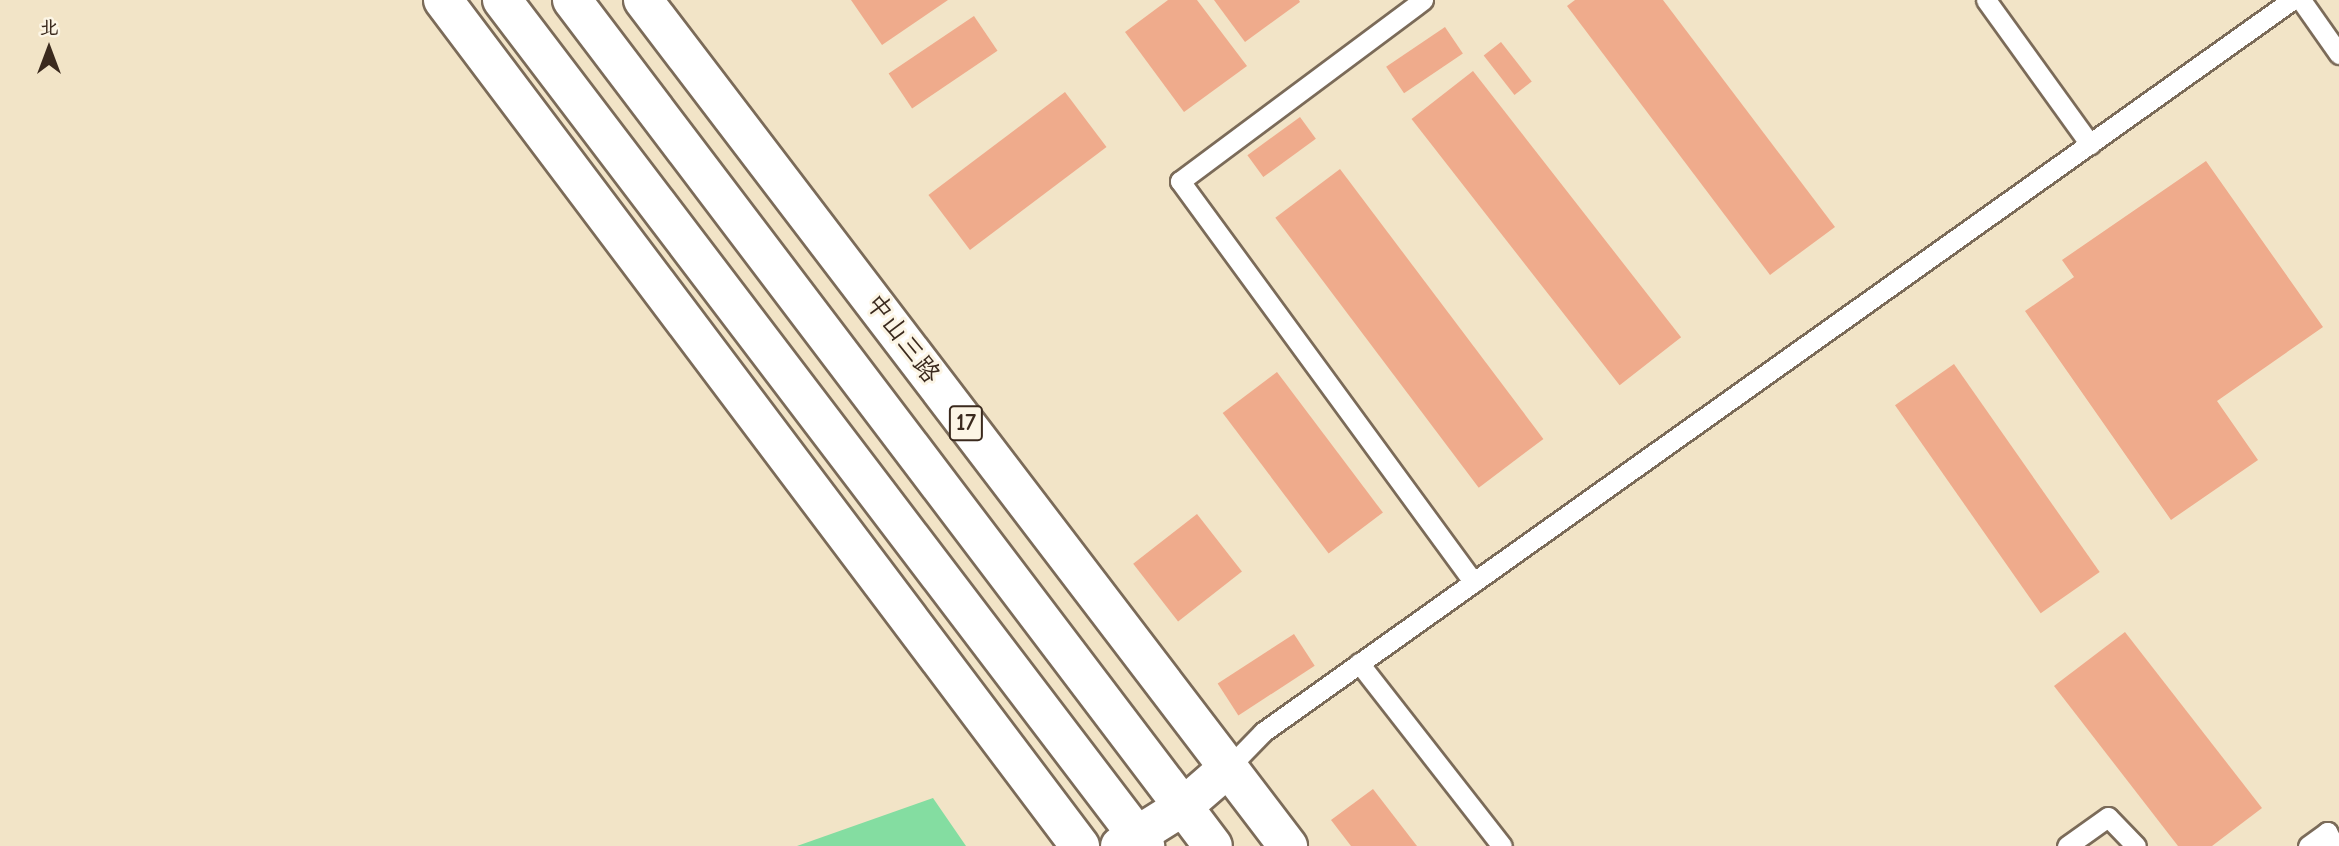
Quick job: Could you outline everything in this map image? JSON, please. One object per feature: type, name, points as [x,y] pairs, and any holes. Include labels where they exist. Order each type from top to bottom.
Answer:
[{"type":"main road","points":[[443,0],[1080,846]]},
{"type":"main road","points":[[502,0],[1134,843],[1184,806],[1229,767]]},
{"type":"main road","name":"17","points":[[572,0],[1213,846]]},
{"type":"main road","name":"中山三路","points":[[643,0],[1288,846]]},
{"type":"lane","points":[[1423,0],[1180,181],[1473,582]]},
{"type":"lane","points":[[1986,0],[2090,144]]},
{"type":"lane","points":[[1229,767],[1263,732],[2292,0]]},
{"type":"lane","points":[[2301,0],[2339,54]]},
{"type":"lane","points":[[1359,663],[1502,846]]},
{"type":"lane","points":[[2067,846],[2108,817],[2136,846]]},
{"type":"lane","points":[[2308,846],[2327,832],[2335,846]]},
{"type":"green space","points":[[933,798],[966,846],[797,846]]},
{"type":"building","points":[[851,0],[948,0],[882,45]]},
{"type":"building","points":[[1168,0],[1197,0],[1247,66],[1184,112],[1125,32]]},
{"type":"building","points":[[1214,0],[1299,0],[1300,2],[1245,42]]},
{"type":"building","points":[[1575,0],[1663,0],[1835,227],[1770,275],[1567,6]]},
{"type":"building","points":[[974,16],[997,51],[912,108],[889,74]]},
{"type":"building","points":[[1445,27],[1463,54],[1404,93],[1386,67]]},
{"type":"building","points":[[1501,42],[1532,81],[1514,95],[1484,56]]},
{"type":"building","points":[[1473,71],[1681,337],[1620,385],[1412,119]]},
{"type":"building","points":[[1065,92],[1107,147],[970,250],[928,195]]},
{"type":"building","points":[[1300,117],[1316,139],[1263,177],[1247,155]]},
{"type":"building","points":[[2206,161],[2323,327],[2217,401],[2258,460],[2171,520],[2025,311],[2074,277],[2062,260]]},
{"type":"building","points":[[1340,169],[1543,439],[1479,488],[1275,218]]},
{"type":"building","points":[[1954,364],[2100,572],[2041,613],[1895,405]]},
{"type":"building","points":[[1277,372],[1383,513],[1329,553],[1223,413]]},
{"type":"building","points":[[1197,514],[1242,572],[1178,621],[1133,564]]},
{"type":"building","points":[[2125,632],[2262,808],[2212,846],[2178,846],[2054,686]]},
{"type":"building","points":[[1294,634],[1315,666],[1238,715],[1218,684]]},
{"type":"building","points":[[1373,789],[1417,846],[1351,846],[1331,820]]}]
